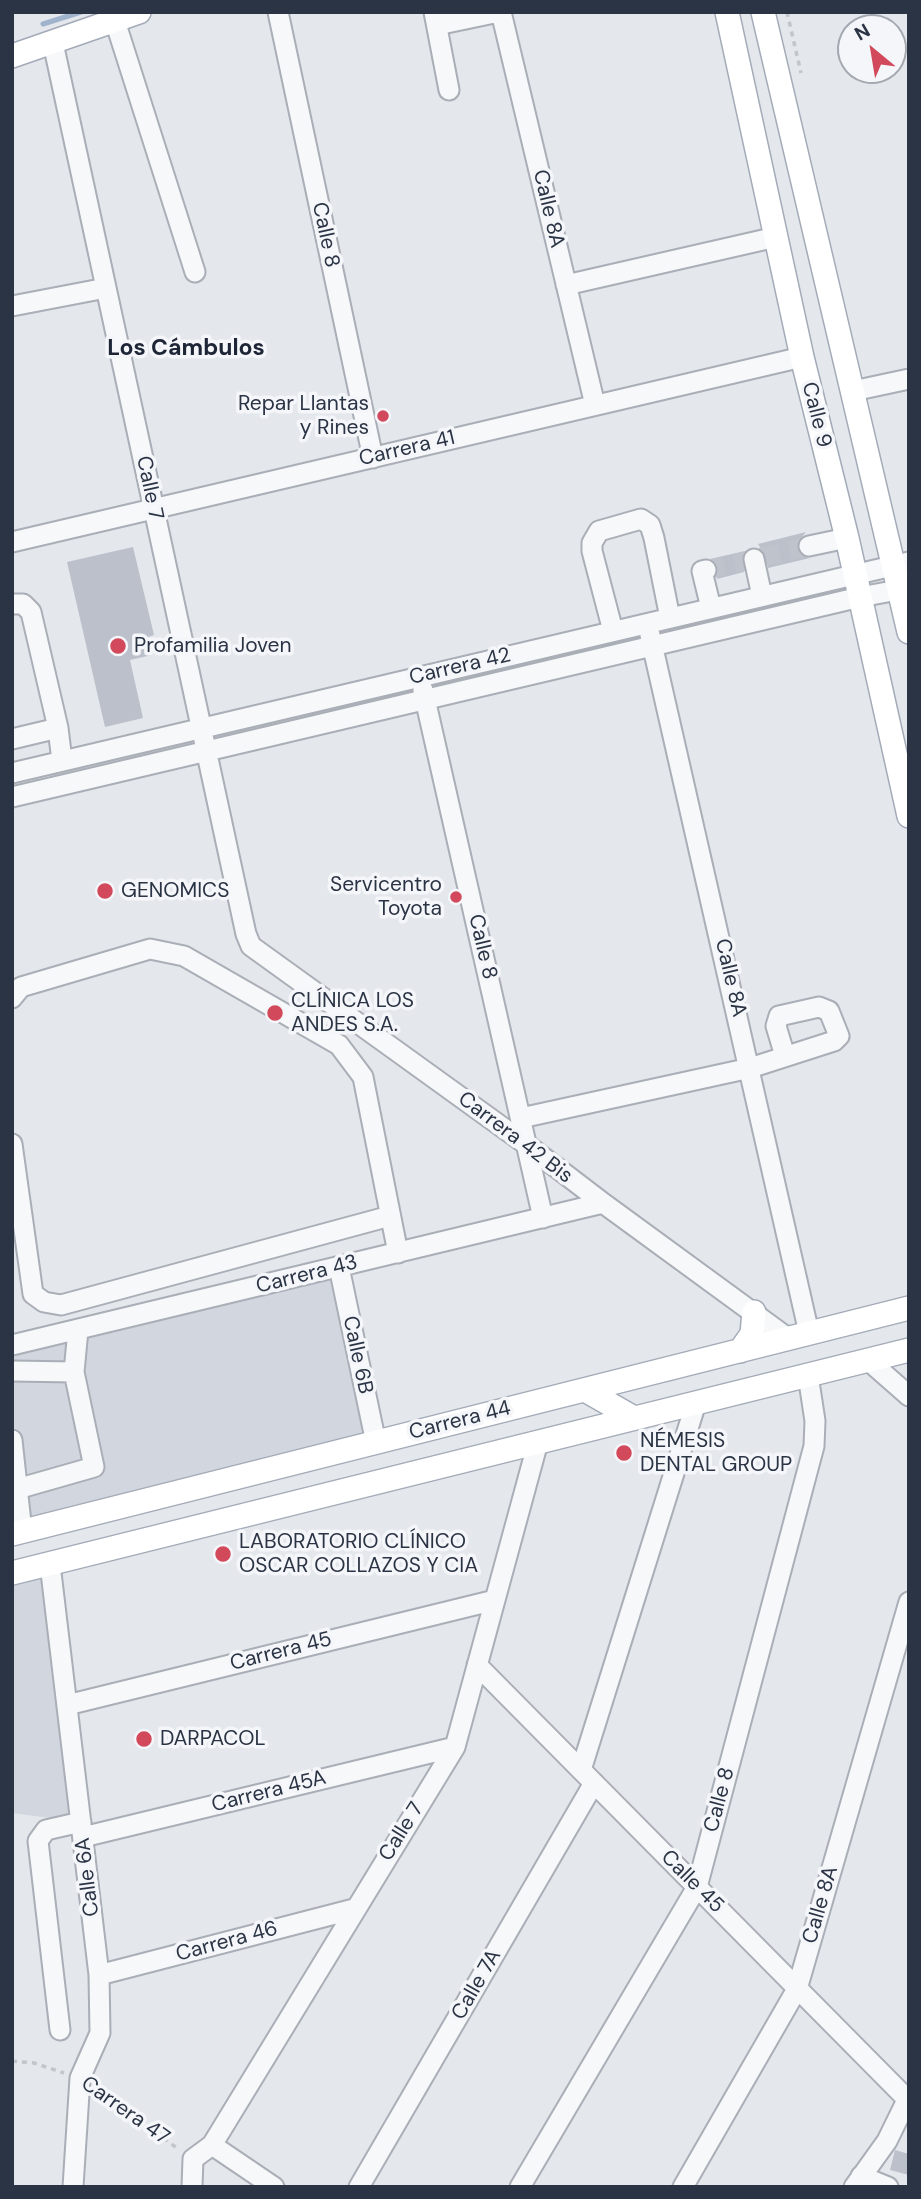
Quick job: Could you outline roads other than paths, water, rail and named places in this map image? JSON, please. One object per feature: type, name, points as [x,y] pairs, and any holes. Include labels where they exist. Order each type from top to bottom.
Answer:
[{"type":"main road","points":[[12,56],[139,12]]},
{"type":"main road","name":"Calle 9","points":[[727,12],[802,357],[847,538],[909,816]]},
{"type":"main road","name":"Calle 9","points":[[763,12],[853,391],[901,564],[909,632]]},
{"type":"main road","name":"Carrera 44","points":[[17,1533],[909,1308]]},
{"type":"main road","points":[[740,1351],[752,1334],[754,1312]]},
{"type":"main road","name":"Carrera 44","points":[[12,1573],[909,1350]]},
{"type":"main road","points":[[585,1390],[634,1418]]},
{"type":"main road","points":[[304,1500],[311,1489],[359,1478],[373,1462],[376,1443]]},
{"type":"street","name":"Calle 8","points":[[278,12],[373,458]]},
{"type":"street","points":[[449,90],[435,19],[500,12]]},
{"type":"street","name":"Calle 8A","points":[[500,12],[595,405]]},
{"type":"street","points":[[115,21],[195,272]]},
{"type":"street","name":"Calle 7","points":[[52,43],[246,934]]},
{"type":"street","points":[[566,285],[776,237]]},
{"type":"street","points":[[12,306],[106,288]]},
{"type":"street","name":"Carrera 41","points":[[12,542],[802,357]]},
{"type":"street","points":[[853,391],[909,379]]},
{"type":"street","points":[[613,631],[592,542],[599,531],[641,519],[650,525],[654,538],[670,618]]},
{"type":"street","points":[[809,547],[847,538]]},
{"type":"street","points":[[755,559],[762,596]]},
{"type":"street","name":"Carrera 42","points":[[16,772],[901,564]]},
{"type":"street","points":[[706,570],[702,571],[711,608]]},
{"type":"street","name":"Carrera 42","points":[[12,797],[860,597],[904,589]]},
{"type":"street","points":[[12,604],[23,604],[32,612],[58,728],[62,761]]},
{"type":"street","name":"Calle 8A","points":[[648,623],[750,1068],[799,1336]]},
{"type":"street","name":"Calle 8","points":[[420,677],[543,1218]]},
{"type":"street","points":[[16,772],[12,741],[58,728]]},
{"type":"street","name":"Carrera 42 Bis","points":[[246,934],[251,946],[603,1203],[754,1312],[799,1336]]},
{"type":"street","points":[[12,998],[20,987],[150,949],[184,956],[339,1045],[363,1077],[398,1253]]},
{"type":"street","points":[[521,1118],[750,1068],[785,1056]]},
{"type":"street","points":[[12,1144],[33,1294],[44,1302],[61,1306],[390,1216]]},
{"type":"street","name":"Carrera 43","points":[[12,1345],[603,1203]]},
{"type":"street","name":"Calle 6B","points":[[339,1267],[376,1443]]},
{"type":"street","points":[[18,1489],[94,1467],[74,1372],[78,1330]]},
{"type":"street","points":[[869,1360],[909,1396]]},
{"type":"street","points":[[12,1371],[74,1372]]},
{"type":"street","name":"Calle 8","points":[[520,2187],[697,1886],[814,1446],[815,1420],[808,1375]]},
{"type":"street","name":"Calle 7A","points":[[359,2187],[587,1776],[696,1403]]},
{"type":"street","points":[[12,1440],[18,1489],[17,1533]]},
{"type":"street","name":"Calle 7","points":[[192,2187],[193,2160],[212,2145],[455,1747],[538,1442]]},
{"type":"street","name":"Calle 6A","points":[[51,1564],[99,1976],[100,2033],[80,2078],[73,2187]]},
{"type":"street","name":"Carrera 45","points":[[67,1705],[495,1600]]},
{"type":"street","name":"Calle 8A","points":[[682,2187],[797,1989],[909,1602]]},
{"type":"street","name":"Calle 45","points":[[477,1665],[908,2098]]},
{"type":"street","name":"Carrera 45A","points":[[60,2030],[38,1841],[46,1830],[82,1829],[455,1747]]},
{"type":"street","name":"Carrera 46","points":[[99,1976],[354,1909]]},
{"type":"street","points":[[888,2187],[858,2181],[887,2141],[908,2098]]},
{"type":"street","points":[[212,2145],[274,2187]]},
{"type":"waterway","points":[[43,24],[81,12]]},
{"type":"tunnel","points":[[761,557],[809,546]]},
{"type":"tunnel","points":[[706,570],[750,560]]},
{"type":"place","name":"Repar Llantas y Rines","points":[[383,416]]},
{"type":"place","name":"Profamilia Joven","points":[[118,646]]},
{"type":"place","name":"GENOMICS","points":[[105,891]]},
{"type":"place","name":"Servicentro Toyota","points":[[456,897]]},
{"type":"place","name":"CLÍNICA LOS ANDES S.A.","points":[[275,1013]]},
{"type":"place","name":"NÉMESIS DENTAL GROUP","points":[[624,1453]]},
{"type":"place","name":"LABORATORIO CLÍNICO OSCAR COLLAZOS Y CIA","points":[[223,1554]]},
{"type":"place","name":"DARPACOL","points":[[144,1739]]},
{"type":"district","name":"Los Cámbulos","points":[[186,349]]}]
